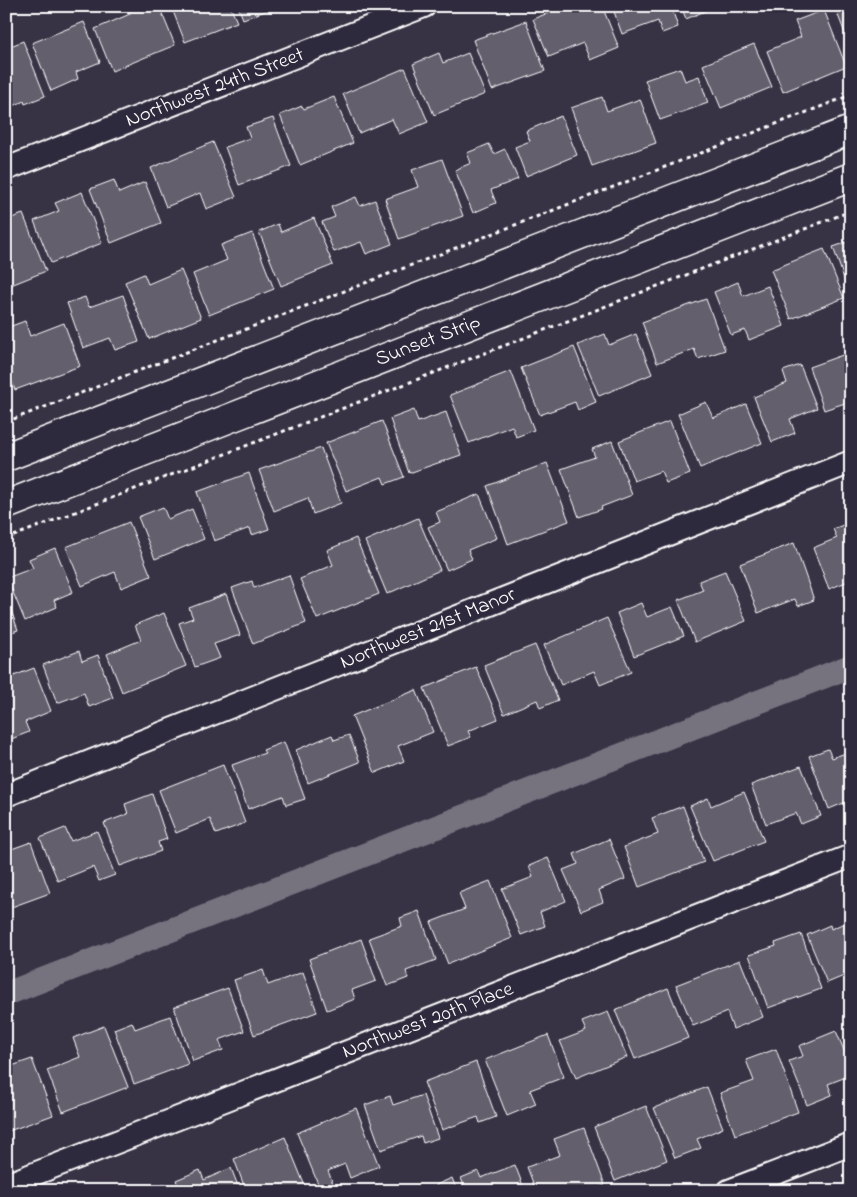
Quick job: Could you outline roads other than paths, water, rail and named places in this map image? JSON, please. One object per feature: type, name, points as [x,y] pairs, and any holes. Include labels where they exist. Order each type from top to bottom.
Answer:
[{"type":"street","name":"Northwest 24th Street","points":[[6,169],[424,6]]},
{"type":"street","name":"Sunset Strip","points":[[6,457],[851,130]]},
{"type":"street","name":"Sunset Strip","points":[[6,505],[851,177]]},
{"type":"street","name":"Northwest 21st Manor","points":[[6,795],[851,462]]},
{"type":"street","name":"Northwest 20th Place","points":[[6,1185],[851,856]]},
{"type":"street","points":[[728,1191],[851,1144]]},
{"type":"waterway","points":[[6,994],[851,666]]}]
